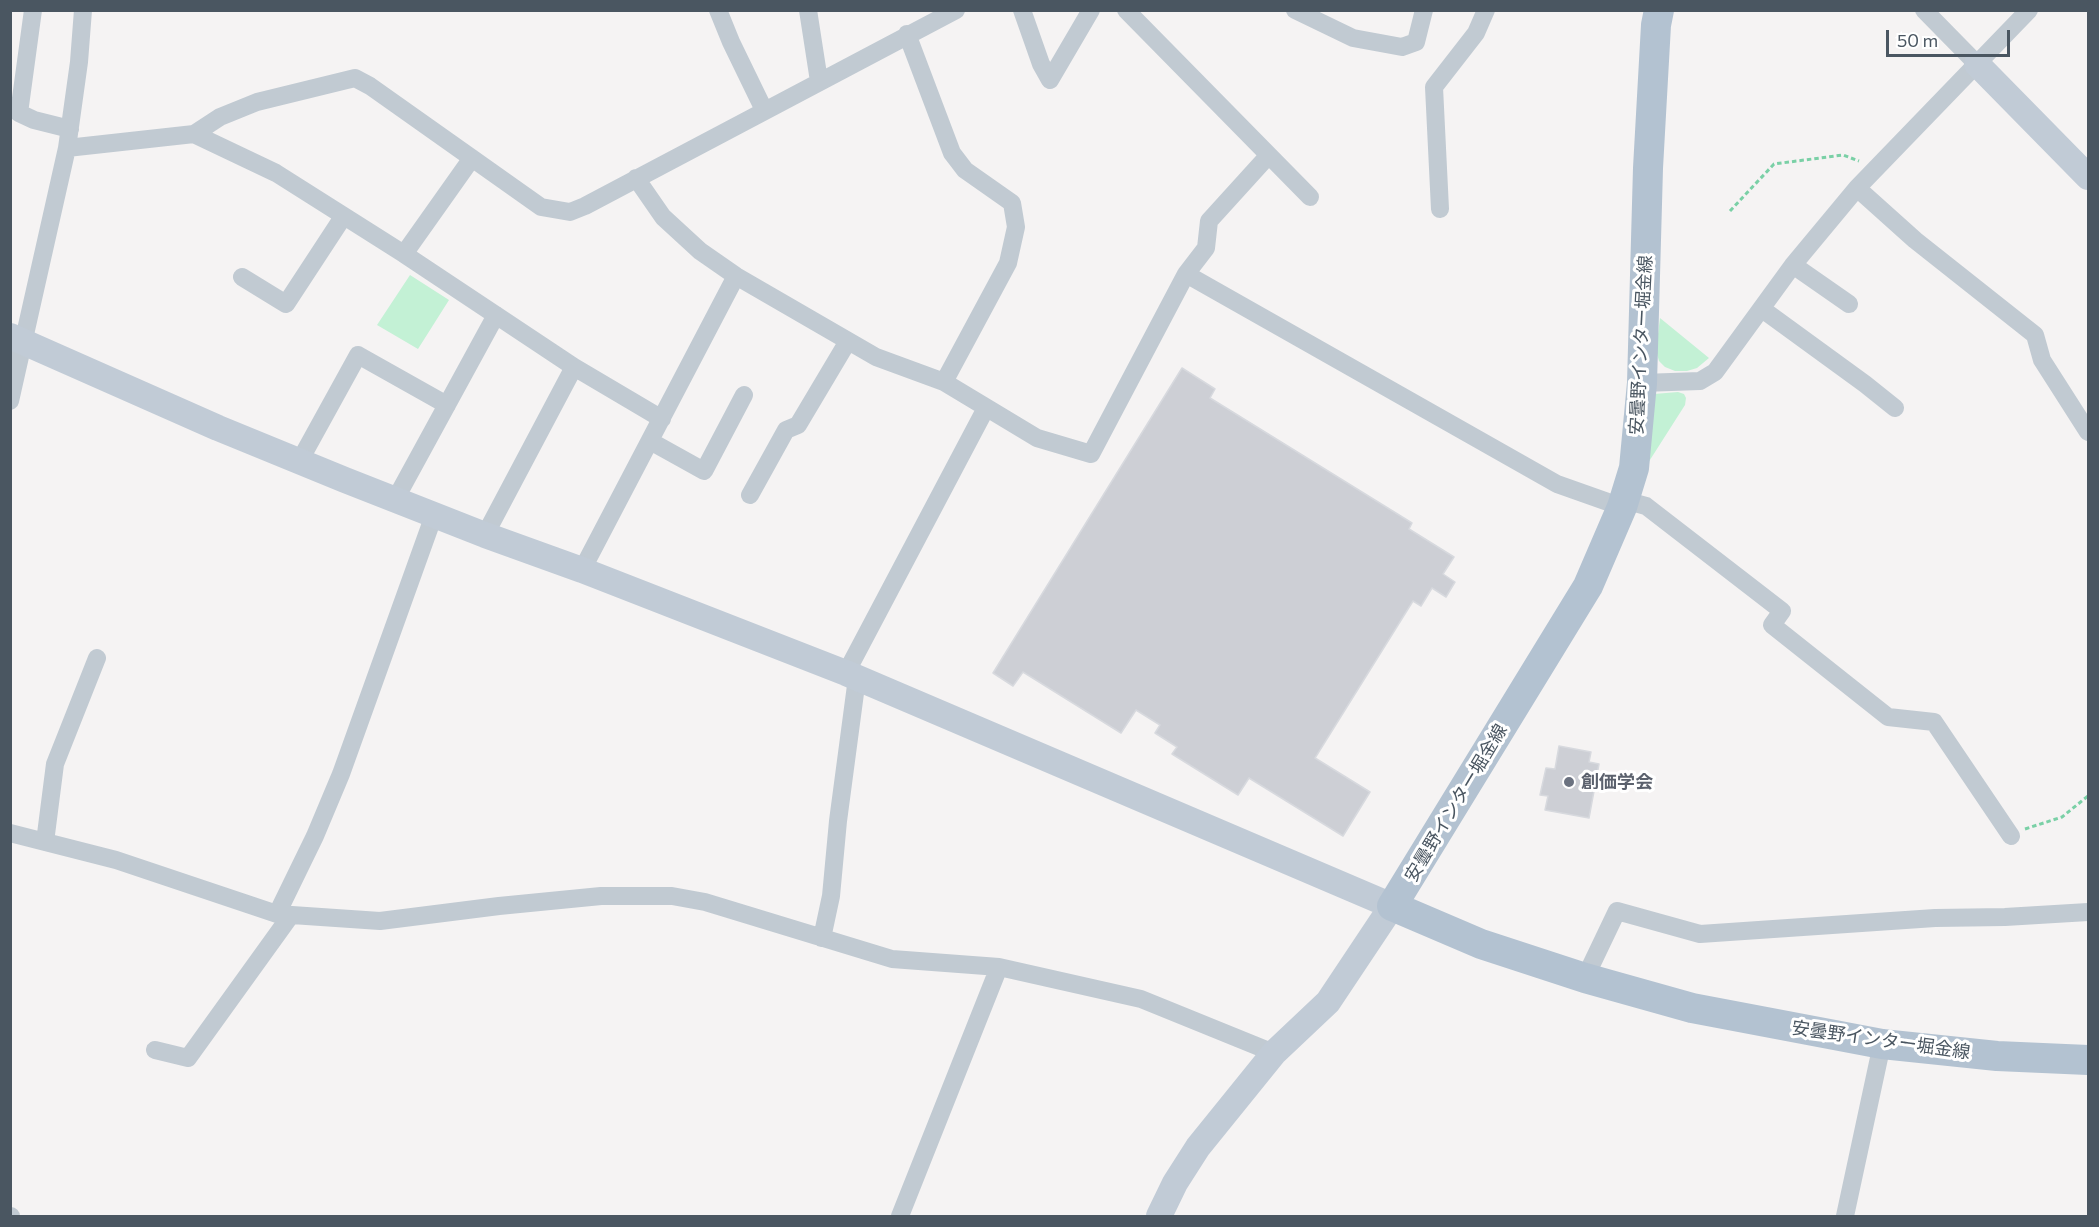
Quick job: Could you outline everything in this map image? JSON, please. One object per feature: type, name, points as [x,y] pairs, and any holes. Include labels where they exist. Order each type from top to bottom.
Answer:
[{"type":"main road","name":"安曇野インター堀金線","points":[[1659,10],[1656,25],[1648,168],[1642,383],[1634,468],[1623,503],[1588,586],[1392,906],[1481,944],[1585,978],[1692,1008],[1882,1044],[1997,1056],[2088,1060]]},
{"type":"street","points":[[33,10],[19,113],[34,120],[70,129]]},
{"type":"street","points":[[10,401],[17,339],[67,148],[79,62],[83,10]]},
{"type":"street","points":[[718,10],[764,110]]},
{"type":"street","points":[[808,10],[819,81]]},
{"type":"street","points":[[67,148],[194,134],[220,117],[257,102],[356,78],[541,207],[570,212],[956,10]]},
{"type":"street","points":[[1023,10],[1041,64],[1050,80],[1091,10]]},
{"type":"street","points":[[1126,10],[1310,197]]},
{"type":"street","points":[[1295,10],[1353,38],[1402,47],[1416,42],[1424,10]]},
{"type":"street","points":[[1440,209],[1434,87],[1476,33],[1486,10]]},
{"type":"street","points":[[1924,10],[2088,177]]},
{"type":"street","points":[[1642,383],[1700,381],[1715,372],[1793,265],[1874,168],[2029,10]]},
{"type":"street","points":[[907,34],[952,153],[965,170],[1012,203],[1016,226],[1008,263],[944,382]]},
{"type":"street","points":[[194,134],[276,173],[404,254],[574,367],[662,419]]},
{"type":"street","points":[[636,178],[663,217],[700,251],[736,276],[876,357],[944,382],[1037,438],[1091,454],[1186,274],[1206,248],[1209,221],[1268,156]]},
{"type":"street","points":[[404,254],[472,158]]},
{"type":"street","points":[[1857,188],[1915,240],[2035,335],[2042,360],[2088,432]]},
{"type":"street","points":[[242,277],[286,303],[343,217]]},
{"type":"street","points":[[1793,265],[1850,304]]},
{"type":"street","points":[[1186,274],[1557,484],[1623,503],[1646,506],[1782,611],[1772,625],[1888,717],[1934,722],[2011,836]]},
{"type":"street","points":[[582,570],[736,276]]},
{"type":"street","points":[[1762,309],[1895,408]]},
{"type":"street","points":[[396,500],[496,315]]},
{"type":"street","points":[[17,339],[218,428],[396,500],[852,676],[1392,906],[1328,1002],[1274,1053],[1198,1147],[1175,1183],[1159,1216]]},
{"type":"street","points":[[750,495],[786,430],[798,425],[848,341]]},
{"type":"street","points":[[304,453],[358,355],[447,405]]},
{"type":"street","points":[[485,535],[574,367]]},
{"type":"street","points":[[650,441],[704,471],[744,395]]},
{"type":"street","points":[[822,938],[831,896],[852,676],[986,408]]},
{"type":"street","points":[[155,1050],[188,1058],[284,914],[340,774],[434,515]]},
{"type":"street","points":[[45,842],[55,764],[97,658]]},
{"type":"street","points":[[10,833],[116,860],[284,914],[380,921],[601,896],[672,896],[705,902],[892,959],[999,967],[1141,999],[1274,1053]]},
{"type":"street","points":[[1585,978],[1617,911],[1700,934],[1935,918],[2088,912]]},
{"type":"street","points":[[900,1216],[999,967]]},
{"type":"street","points":[[1845,1216],[1882,1044]]},
{"type":"path","points":[[1730,211],[1774,164],[1843,154],[1874,168]]},
{"type":"path","points":[[2011,836],[2031,826],[2062,818],[2088,796]]},
{"type":"green space","points":[[410,275],[449,300],[418,349],[377,325]]},
{"type":"green space","points":[[1660,318],[1709,358],[1697,368],[1687,371],[1675,371],[1665,367],[1659,361],[1656,350]]},
{"type":"green space","points":[[1678,392],[1684,394],[1685,405],[1648,463],[1654,394]]},
{"type":"building","points":[[1182,368],[1215,389],[1210,398],[1412,523],[1409,529],[1454,557],[1443,574],[1455,582],[1446,597],[1432,588],[1421,606],[1413,601],[1315,758],[1370,792],[1343,836],[1249,778],[1238,795],[1172,754],[1177,747],[1155,733],[1160,725],[1136,710],[1121,733],[1023,672],[1013,686],[993,673]]},
{"type":"building","name":"創価学会","points":[[1559,746],[1591,752],[1589,762],[1599,764],[1589,818],[1545,810],[1548,796],[1540,795],[1546,768],[1555,769]]},
{"type":"place","name":"創価学会","points":[[1569,782]]}]
